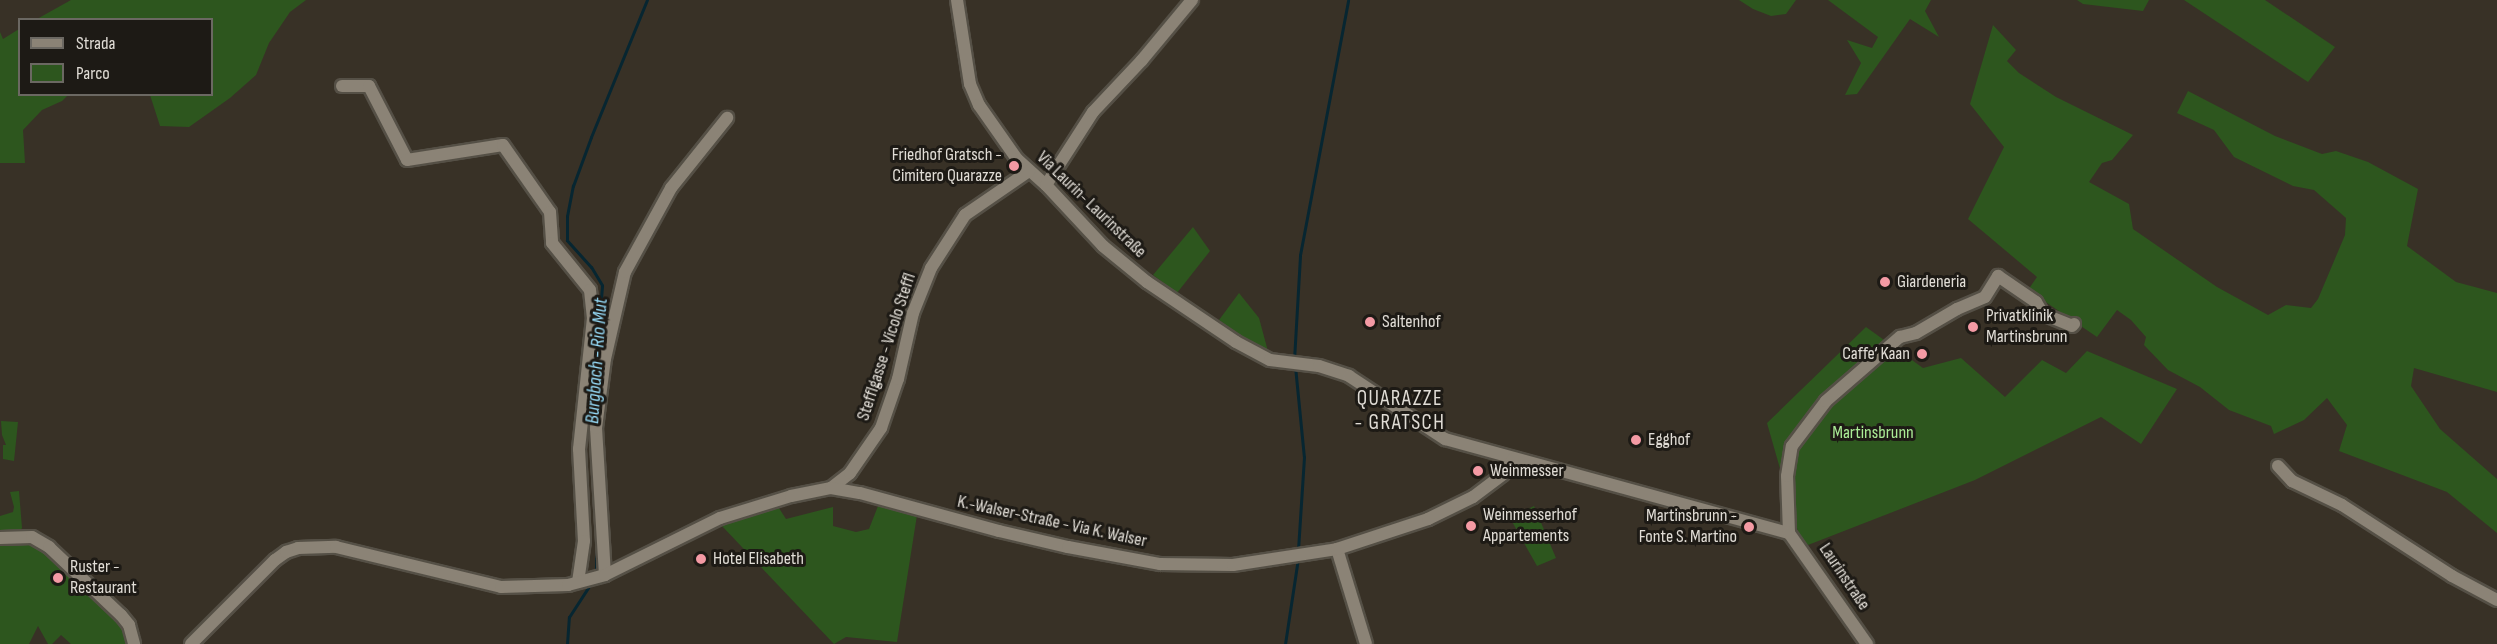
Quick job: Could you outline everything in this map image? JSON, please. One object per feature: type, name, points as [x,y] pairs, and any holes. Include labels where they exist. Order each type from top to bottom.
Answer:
[{"type":"street","name":"Via Laurin- Laurinstraße","points":[[957,0],[970,84],[979,105],[1017,159],[1046,185],[1103,246],[1147,282],[1236,342],[1270,360],[1319,366],[1349,376],[1445,439],[1512,459],[1789,532]]},
{"type":"street","points":[[1046,185],[1093,112],[1142,60],[1192,0]]},
{"type":"street","points":[[342,86],[369,86],[407,160],[503,145],[550,212],[552,243],[590,290],[593,318],[579,449],[584,541],[578,582]]},
{"type":"street","points":[[605,575],[596,428],[604,359],[625,272],[671,188],[727,118]]},
{"type":"street","name":"Stefflgasse - Vicolo Steffl","points":[[831,488],[850,473],[881,428],[898,379],[913,313],[937,259],[965,215],[1029,171]]},
{"type":"street","points":[[1789,532],[1787,476],[1792,446],[1826,401],[1900,338],[1916,333],[1958,309],[1985,297],[1998,276],[2036,302],[2043,314],[2072,326],[2074,324]]},
{"type":"street","name":"K.-Walser-Straße - Via K. Walser","points":[[191,644],[275,560],[286,552],[298,548],[336,548],[501,587],[578,582],[605,575],[720,518],[791,496],[831,488],[860,492],[1010,534],[1160,564],[1233,565],[1291,558],[1337,549],[1428,519],[1464,501],[1503,474],[1512,459]]},
{"type":"street","points":[[2278,466],[2292,481],[2342,505],[2452,576],[2497,600]]},
{"type":"street","name":"Laurinstraße","points":[[1789,532],[1867,644]]},
{"type":"street","points":[[0,538],[33,537],[49,547],[121,615],[129,625],[134,644]]},
{"type":"street","points":[[1337,549],[1366,644]]},
{"type":"green space","points":[[71,0],[306,0],[290,12],[269,43],[256,75],[230,98],[189,127],[160,126],[150,96],[213,96],[213,18],[39,18]]},
{"type":"green space","points":[[1739,0],[1796,0],[1786,14],[1771,16]]},
{"type":"green space","points":[[1828,0],[1931,0],[1925,11],[1939,37],[1910,19],[1857,94],[1845,95],[1861,63],[1847,40],[1872,48],[1878,37]]},
{"type":"green space","points":[[2077,0],[2149,0],[2143,11],[2083,4]]},
{"type":"green space","points":[[2184,0],[2265,0],[2335,47],[2308,82]]},
{"type":"green space","points":[[1993,25],[2016,50],[2007,61],[2019,73],[2056,97],[2133,135],[2112,160],[2102,163],[2089,182],[2129,204],[2133,229],[2217,287],[2268,315],[2286,305],[2311,308],[2318,299],[2345,235],[2346,218],[2314,190],[2293,186],[2234,157],[2214,130],[2177,113],[2188,91],[2275,136],[2322,154],[2336,151],[2368,162],[2418,189],[2407,246],[2456,282],[2497,293],[2497,392],[2414,368],[2411,386],[2440,429],[2497,479],[2497,533],[2447,492],[2339,451],[2347,425],[2327,398],[2304,420],[2274,434],[2271,426],[2229,410],[2200,387],[2168,370],[2144,345],[2146,337],[2131,320],[2117,310],[2097,337],[2028,290],[2037,277],[1968,219],[2004,147],[1970,104]]},
{"type":"green space","points":[[18,30],[18,96],[67,96],[62,101],[42,110],[23,130],[25,163],[0,163],[0,32],[3,39]]},
{"type":"green space","points":[[1193,227],[1210,251],[1177,293],[1153,275]]},
{"type":"green space","points":[[1239,293],[1259,318],[1269,355],[1219,320]]},
{"type":"green space","name":"Martinsbrunn","points":[[1866,327],[1923,368],[1961,358],[2005,397],[2042,360],[2066,373],[2087,351],[2177,389],[2141,444],[2101,417],[1975,480],[1808,545],[1799,535],[1767,423]]},
{"type":"green space","points":[[1,421],[18,422],[14,461],[3,459],[3,445],[6,445],[2,435]]},
{"type":"green space","points":[[19,491],[22,528],[19,533],[0,535],[0,516],[13,512],[10,492]]},
{"type":"green space","points":[[777,505],[786,519],[833,507],[833,526],[856,532],[869,529],[878,506],[917,515],[897,642],[846,637],[834,644],[722,526]]},
{"type":"green space","points":[[1534,506],[1556,558],[1537,566],[1510,518]]},
{"type":"green space","points":[[25,536],[104,596],[134,644],[71,644],[61,635],[52,644],[48,644],[38,626],[29,644],[0,644],[0,538]]},
{"type":"waterway","name":"Burgbach - Rio Mut","points":[[591,420],[602,285],[591,267],[567,240],[567,216],[573,186],[591,137],[647,0]]},
{"type":"waterway","points":[[1294,360],[1300,255],[1348,0]]},
{"type":"waterway","points":[[1295,366],[1304,457],[1298,551]]},
{"type":"waterway","name":"Burgbach - Rio Mut","points":[[591,433],[597,534]]},
{"type":"waterway","name":"Burgbach - Rio Mut","points":[[596,568],[597,544]]},
{"type":"waterway","points":[[1285,644],[1298,558]]},
{"type":"waterway","name":"Burgbach - Rio Mut","points":[[567,644],[569,617],[590,585]]},
{"type":"place","name":"Friedhof Gratsch - Cimitero Quarazze","points":[[1014,166]]},
{"type":"place","name":"Giardeneria","points":[[1885,282]]},
{"type":"place","name":"Saltenhof","points":[[1370,322]]},
{"type":"place","name":"Privatklinik Martinsbrunn","points":[[1973,327]]},
{"type":"place","name":"Caffe‘ Kaan","points":[[1922,354]]},
{"type":"place","name":"Egghof","points":[[1636,440]]},
{"type":"place","name":"Weinmesser","points":[[1478,471]]},
{"type":"place","name":"Weinmesserhof Appartements","points":[[1471,526]]},
{"type":"place","name":"Martinsbrunn - Fonte S. Martino","points":[[1749,527]]},
{"type":"place","name":"Hotel Elisabeth","points":[[701,559]]},
{"type":"place","name":"Ruster - Restaurant","points":[[58,578]]},
{"type":"district","name":"QUARAZZE - GRATSCH","points":[[1400,411]]}]
